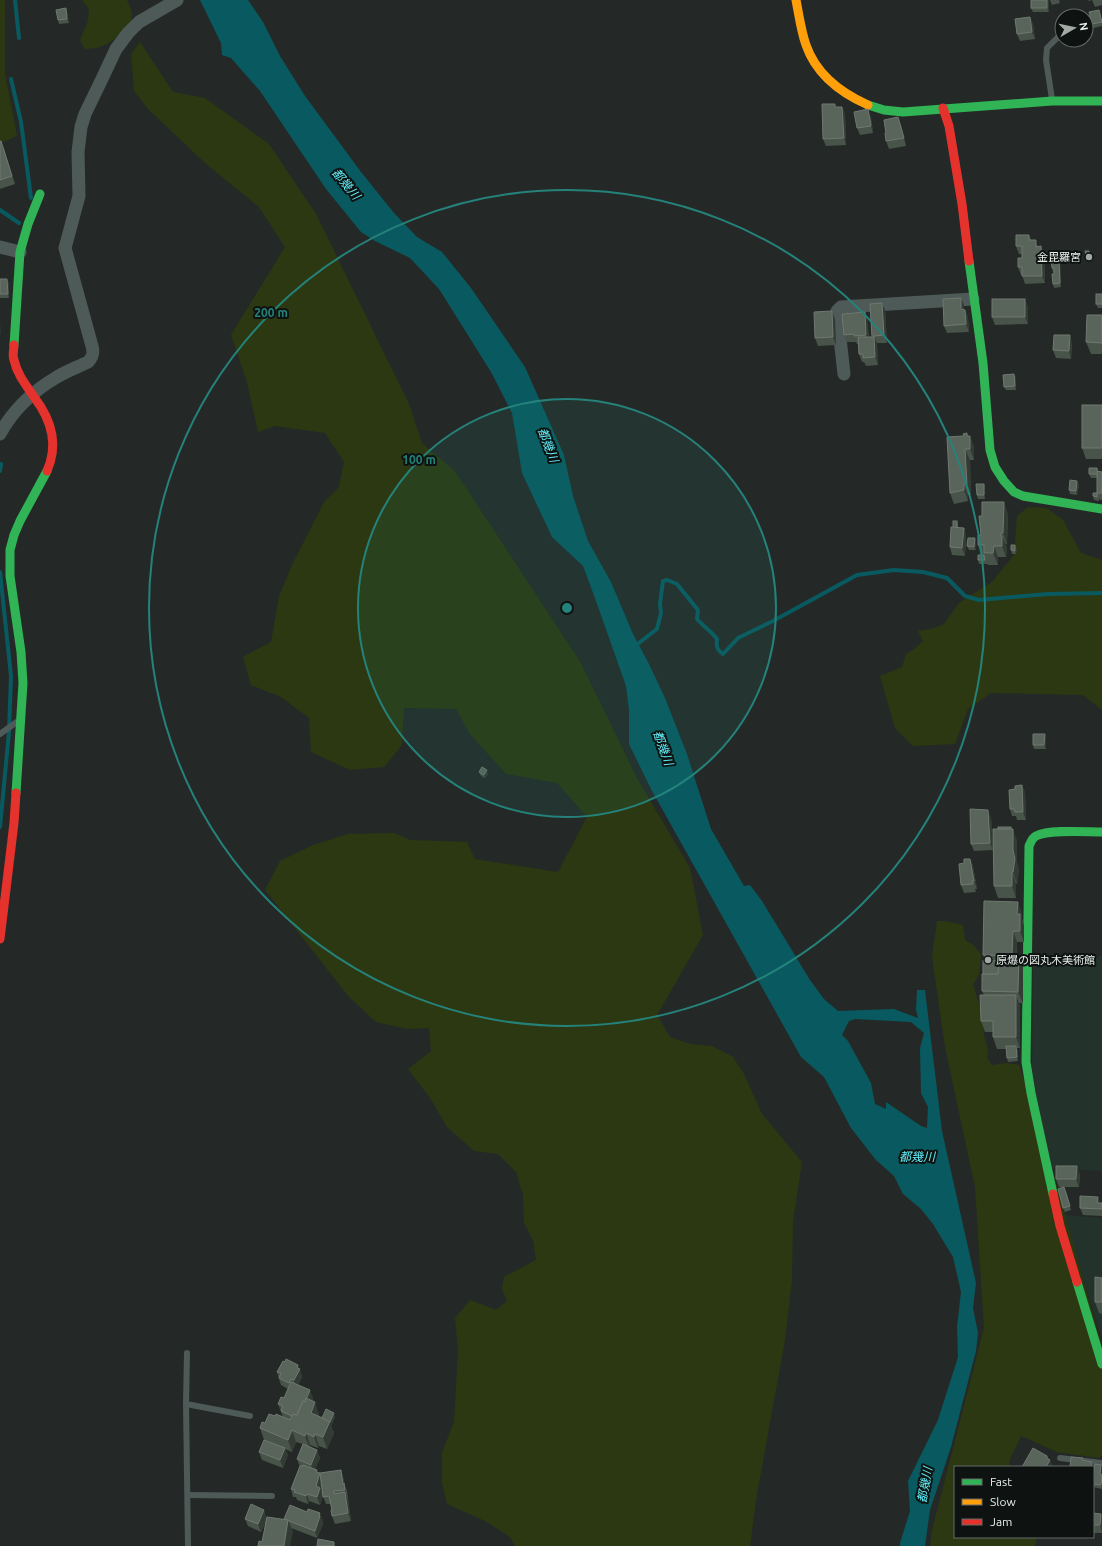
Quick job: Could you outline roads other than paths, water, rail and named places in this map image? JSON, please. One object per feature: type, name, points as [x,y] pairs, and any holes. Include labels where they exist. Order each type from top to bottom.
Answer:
[{"type":"street","points":[[0,434],[6,422],[33,394],[58,376],[88,362],[93,356],[92,346],[65,248],[79,196],[79,139],[84,114],[116,50],[128,33],[139,22],[177,0]]},
{"type":"street","points":[[796,0],[808,51],[819,71],[838,88],[858,100],[881,109],[903,112],[1052,101],[1102,101]]},
{"type":"street","points":[[943,108],[948,126],[962,204],[973,299],[983,363],[990,450],[995,467],[1014,492],[1023,496],[1102,509]]},
{"type":"street","points":[[0,939],[3,896],[14,823],[23,675],[9,572],[10,552],[20,517],[49,468],[53,446],[52,430],[46,412],[17,374],[13,358],[20,252],[28,224],[40,194]]},
{"type":"street","points":[[0,247],[20,252]]},
{"type":"street","points":[[844,374],[837,311],[840,307],[973,299]]},
{"type":"street","points":[[1102,832],[1047,833],[1037,835],[1032,839],[1029,846],[1026,1062],[1030,1093],[1060,1226],[1102,1364]]},
{"type":"lane","points":[[1052,101],[1046,60],[1047,48],[1054,41]]},
{"type":"lane","points":[[0,734],[21,720]]},
{"type":"lane","points":[[187,1353],[186,1404],[188,1546]]},
{"type":"lane","points":[[186,1404],[250,1416]]},
{"type":"lane","points":[[1060,1458],[1102,1463]]},
{"type":"lane","points":[[188,1495],[272,1496]]},
{"type":"water","name":"都幾川","points":[[200,0],[248,0],[263,22],[280,56],[305,96],[361,172],[394,213],[417,237],[442,252],[471,288],[525,367],[564,455],[573,496],[588,541],[611,582],[633,634],[665,698],[687,754],[711,829],[744,886],[750,885],[762,901],[810,980],[824,999],[838,1011],[894,1009],[918,1018],[916,1010],[917,990],[925,990],[942,1131],[976,1283],[973,1308],[978,1333],[976,1351],[951,1447],[930,1510],[925,1546],[900,1546],[900,1543],[910,1511],[908,1481],[938,1420],[958,1357],[957,1327],[961,1292],[953,1257],[933,1224],[921,1209],[903,1194],[894,1176],[876,1160],[851,1128],[824,1077],[801,1057],[651,789],[629,744],[629,710],[626,686],[583,566],[552,537],[522,473],[512,413],[491,372],[439,289],[410,258],[375,241],[361,232],[326,189],[260,91],[231,58],[222,55],[221,43]],"holes":[[[855,1019],[911,1022],[924,1033],[920,1048],[921,1093],[928,1107],[927,1128],[921,1126],[886,1102],[886,1109],[875,1104],[871,1083],[848,1041],[842,1035],[849,1021]]]},
{"type":"waterway","points":[[15,0],[19,38]]},
{"type":"waterway","points":[[11,79],[21,122],[31,198]]},
{"type":"waterway","points":[[0,210],[19,223]]},
{"type":"waterway","points":[[0,471],[1,464]]},
{"type":"waterway","points":[[635,646],[657,629],[661,613],[660,604],[663,581],[667,580],[677,584],[698,610],[697,619],[717,639],[717,648],[723,654],[738,638],[773,621],[857,575],[894,570],[923,572],[947,578],[965,596],[979,600],[1048,594],[1102,593]]},
{"type":"waterway","points":[[0,572],[11,676],[9,732],[0,827]]},
{"type":"place","name":"金毘羅宮","points":[[1089,257]]},
{"type":"place","name":"原爆の図丸木美術館","points":[[988,960]]}]
